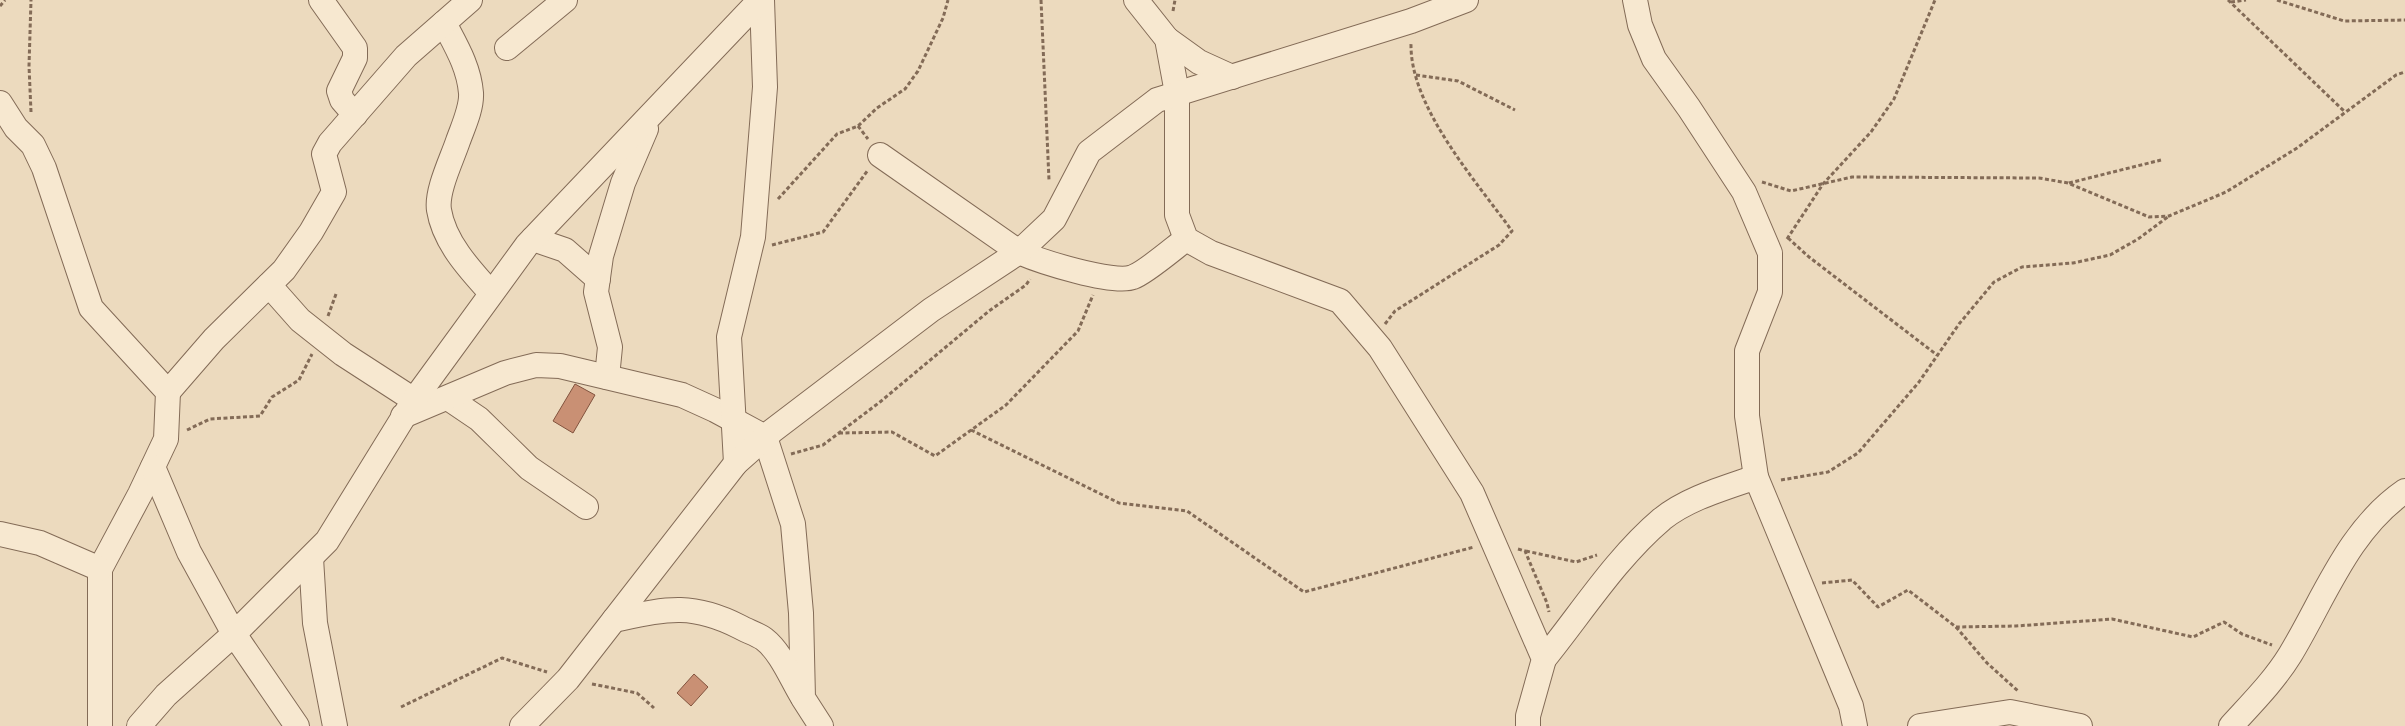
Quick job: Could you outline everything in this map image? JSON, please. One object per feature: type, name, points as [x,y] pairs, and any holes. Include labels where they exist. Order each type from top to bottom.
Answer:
[{"type":"street","points":[[321,0],[355,48],[355,58],[339,90],[342,100],[355,115]]},
{"type":"street","points":[[100,726],[100,569],[166,439],[168,392],[214,339],[284,270],[311,232],[334,192],[324,154],[330,143],[406,56],[470,0]]},
{"type":"street","points":[[507,48],[564,0]]},
{"type":"street","points":[[138,726],[166,695],[234,634],[327,541],[408,408],[491,293],[533,239],[761,0]]},
{"type":"street","points":[[736,463],[729,337],[754,226],[765,87],[761,0]]},
{"type":"street","points":[[1136,0],[1167,39],[1199,62],[1232,76]]},
{"type":"street","points":[[1635,0],[1640,25],[1654,59],[1744,192],[1770,253],[1770,292],[1747,351],[1747,416],[1756,477],[1851,706],[1855,726]]},
{"type":"street","points":[[522,726],[568,679],[736,463],[765,438],[931,310],[1019,252],[1054,219],[1089,152],[1157,100],[1411,21],[1460,1]]},
{"type":"street","points":[[444,23],[467,68],[471,96],[465,122],[441,188],[438,209],[447,232],[466,265],[491,293]]},
{"type":"street","points":[[1167,39],[1177,93],[1177,215],[1186,239],[1210,253],[1340,301],[1373,340],[1472,493],[1533,638],[1544,659]]},
{"type":"street","points":[[0,103],[16,128],[33,145],[44,168],[91,308],[168,392]]},
{"type":"street","points":[[607,376],[610,347],[596,292],[601,256],[623,183],[652,114]]},
{"type":"street","points":[[880,154],[1019,252],[1042,262],[1102,276],[1133,278],[1186,239]]},
{"type":"street","points":[[533,239],[565,250],[598,279]]},
{"type":"street","points":[[269,285],[300,320],[408,408]]},
{"type":"street","points":[[408,408],[448,398],[505,373],[536,364],[560,366],[682,395],[735,420],[765,438],[793,524],[801,613],[803,698]]},
{"type":"street","points":[[448,398],[479,419],[529,468],[586,507]]},
{"type":"street","points":[[153,467],[189,552],[234,634],[297,726]]},
{"type":"street","points":[[1528,726],[1528,716],[1544,659],[1627,555],[1663,518],[1705,494],[1756,477]]},
{"type":"street","points":[[2231,726],[2288,658],[2352,544],[2392,500],[2405,491]]},
{"type":"street","points":[[0,534],[40,543],[100,569]]},
{"type":"street","points":[[311,558],[315,623],[335,726]]},
{"type":"street","points":[[614,620],[668,608],[698,610],[725,619],[764,639],[777,655],[821,726]]},
{"type":"street","points":[[1920,726],[2010,712],[2080,726]]},
{"type":"path","points":[[0,6],[5,0]]},
{"type":"path","points":[[31,0],[29,66],[33,145]]},
{"type":"path","points":[[754,226],[837,134],[858,126],[877,108],[904,90],[918,71],[943,18],[948,0]]},
{"type":"path","points":[[1041,0],[1042,62],[1050,172],[1048,190]]},
{"type":"path","points":[[1785,247],[1788,238],[1823,184],[1871,132],[1894,99],[1935,0]]},
{"type":"path","points":[[2229,1],[2246,0]]},
{"type":"path","points":[[2278,0],[2344,21],[2405,20]]},
{"type":"path","points":[[2229,1],[2345,112]]},
{"type":"path","points":[[1373,340],[1395,311],[1499,245],[1512,231],[1432,119],[1411,62],[1411,21]]},
{"type":"path","points":[[1756,477],[1785,481],[1828,472],[1858,452],[1919,382],[1959,324],[1994,282],[2022,267],[2073,263],[2110,255],[2138,239],[2169,216],[2226,192],[2297,148],[2396,75],[2405,72]]},
{"type":"path","points":[[1416,75],[1458,81],[1515,110]]},
{"type":"path","points":[[750,250],[823,232],[880,154],[858,126]]},
{"type":"path","points":[[2068,183],[2161,160]]},
{"type":"path","points":[[1730,172],[1791,191],[1852,177],[1958,176],[2039,178],[2068,183],[2149,217],[2169,216]]},
{"type":"path","points":[[1760,228],[1788,238],[1809,258],[1938,355]]},
{"type":"path","points":[[772,460],[823,444],[838,433],[880,402],[989,311],[1026,285],[1042,262]]},
{"type":"path","points":[[838,433],[892,432],[935,456],[1006,405],[1078,331],[1102,276]]},
{"type":"path","points":[[166,439],[210,419],[260,416],[272,397],[299,380],[320,336],[336,294]]},
{"type":"path","points":[[971,430],[1119,504],[1187,511],[1304,592],[1494,542]]},
{"type":"path","points":[[1525,551],[1576,562],[1604,553]]},
{"type":"path","points":[[1802,586],[1852,580],[1878,607],[1908,590],[1956,627],[1987,663],[2024,697]]},
{"type":"path","points":[[1956,627],[2016,626],[2112,619],[2193,637],[2224,622],[2242,634],[2270,645],[2294,647]]},
{"type":"path","points":[[401,707],[502,658],[568,679],[637,693],[654,708]]},
{"type":"building","points":[[575,384],[595,395],[573,433],[553,421]]},
{"type":"building","points":[[694,674],[708,687],[691,706],[677,693]]}]
